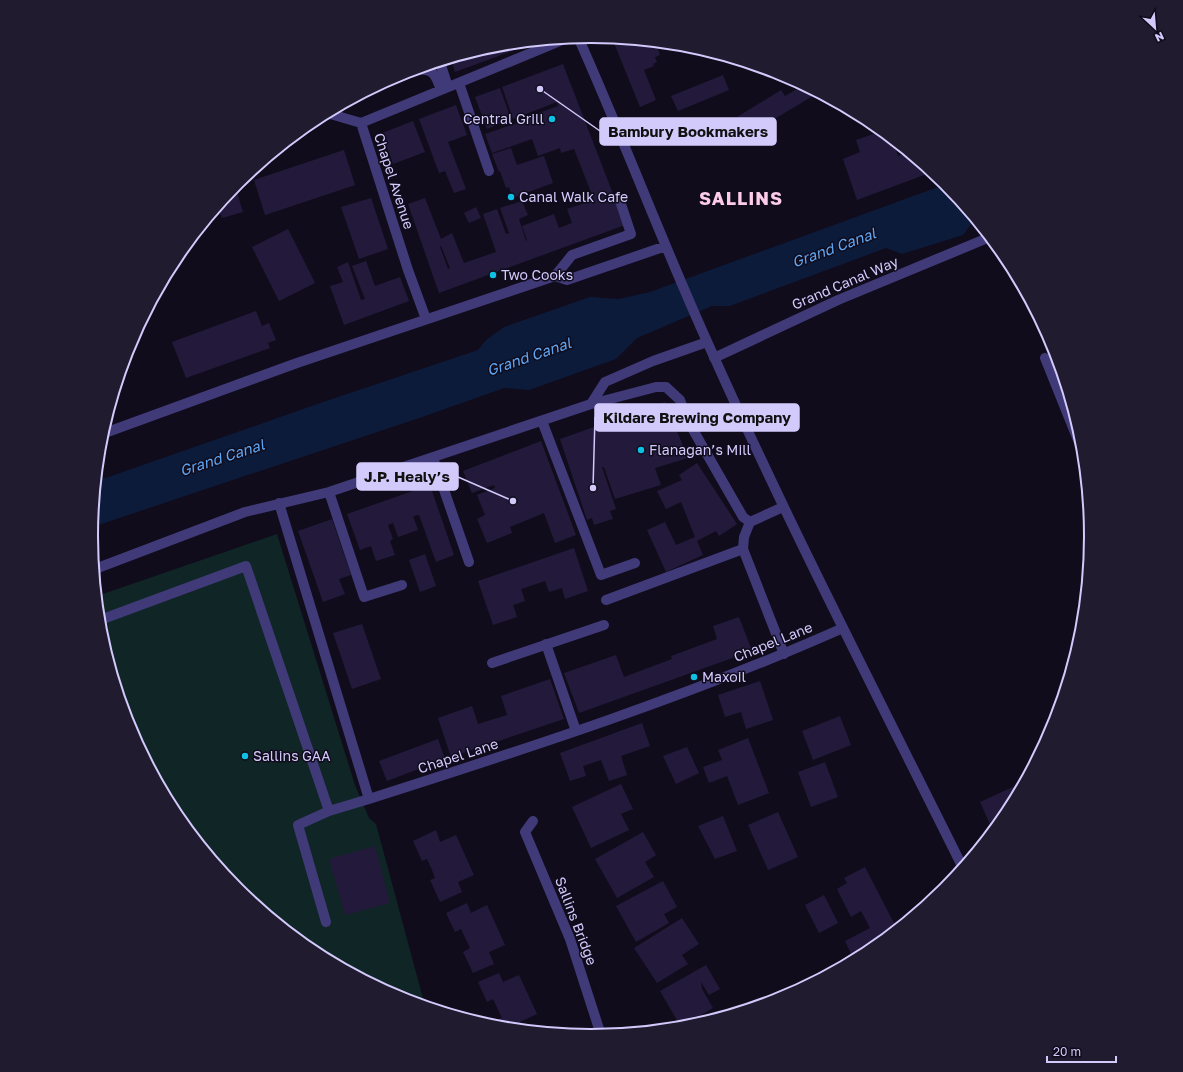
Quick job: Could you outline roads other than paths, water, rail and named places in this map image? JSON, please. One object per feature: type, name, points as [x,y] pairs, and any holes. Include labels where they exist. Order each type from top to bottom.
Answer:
[{"type":"street","points":[[581,43],[619,129],[700,326],[783,507],[960,863]]},
{"type":"street","name":"Chapel Avenue","points":[[426,320],[408,270],[361,123],[551,45]]},
{"type":"street","points":[[441,67],[445,88]]},
{"type":"street","points":[[430,70],[434,73],[445,88]]},
{"type":"street","points":[[459,83],[489,171]]},
{"type":"street","points":[[335,115],[361,123]]},
{"type":"street","points":[[110,431],[297,363],[555,276],[572,255],[631,234],[620,198]]},
{"type":"street","name":"Grand Canal Way","points":[[714,358],[838,300],[985,239]]},
{"type":"street","points":[[555,276],[567,280],[666,246]]},
{"type":"street","points":[[591,404],[605,382],[653,361],[707,342]]},
{"type":"street","points":[[1045,358],[1070,415]]},
{"type":"street","points":[[100,567],[245,512],[329,492],[591,404],[656,386],[666,388],[680,400],[688,421],[725,487],[743,517],[750,522]]},
{"type":"street","points":[[542,421],[601,575],[635,563]]},
{"type":"street","points":[[433,458],[470,562]]},
{"type":"street","points":[[329,492],[364,597],[402,585]]},
{"type":"street","points":[[279,503],[369,799]]},
{"type":"street","points":[[783,507],[750,522],[744,537],[743,549],[784,654]]},
{"type":"street","points":[[606,600],[743,549]]},
{"type":"street","points":[[106,618],[246,566],[329,811]]},
{"type":"street","points":[[492,663],[604,625]]},
{"type":"street","name":"Chapel Lane","points":[[326,922],[298,825],[329,811],[508,755],[576,731],[784,654],[843,628]]},
{"type":"street","points":[[546,644],[576,731]]},
{"type":"street","name":"Sallins Bridge","points":[[533,821],[525,832],[570,939],[600,1029]]},
{"type":"water","name":"Grand Canal","points":[[939,186],[972,223],[963,235],[902,254],[886,248],[730,306],[712,306],[637,338],[616,359],[529,390],[504,388],[428,415],[99,525],[102,479],[478,350],[486,340],[504,327],[590,297],[619,299],[650,292]]},
{"type":"place","name":"Bambury Bookmakers","points":[[540,89]]},
{"type":"place","name":"Central Grill","points":[[552,119]]},
{"type":"place","name":"Canal Walk Cafe","points":[[511,197]]},
{"type":"place","name":"Two Cooks","points":[[493,275]]},
{"type":"place","name":"Flanagan’s Mill","points":[[641,450]]},
{"type":"place","name":"Kildare Brewing Company","points":[[593,488]]},
{"type":"place","name":"J.P. Healy’s","points":[[513,501]]},
{"type":"place","name":"Maxoil","points":[[694,677]]},
{"type":"place","name":"Sallins GAA","points":[[245,756]]},
{"type":"district","name":"SALLINS","points":[[741,199]]}]
